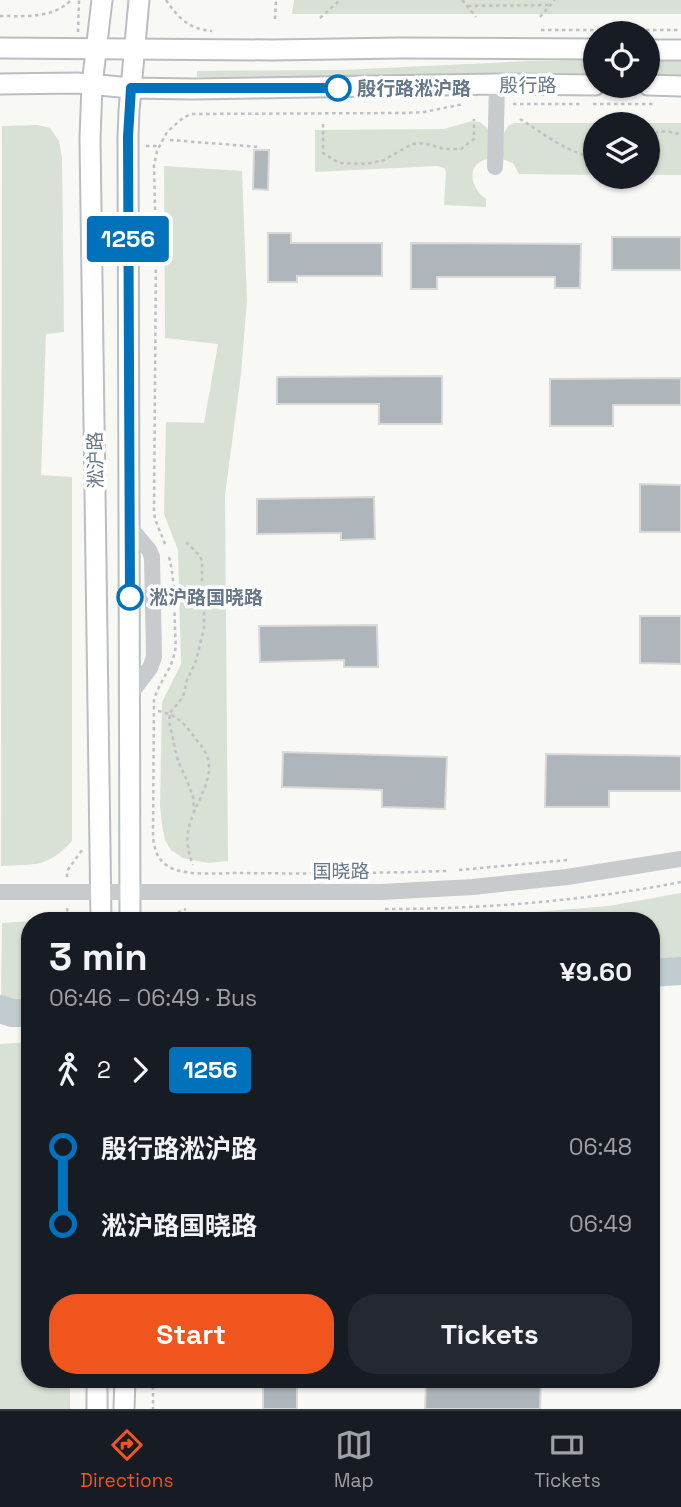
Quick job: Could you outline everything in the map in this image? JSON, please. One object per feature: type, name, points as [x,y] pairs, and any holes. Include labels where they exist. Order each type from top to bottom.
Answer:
[{"type":"main road","name":"淞沪路","points":[[101,912],[90,145],[92,85],[102,0]]},
{"type":"main road","name":"淞沪路","points":[[130,912],[128,137],[139,0]]},
{"type":"main road","name":"殷行路","points":[[0,48],[583,49]]},
{"type":"main road","points":[[660,50],[681,50]]},
{"type":"main road","name":"殷行路","points":[[0,84],[131,88],[339,88],[497,94],[583,86]]},
{"type":"main road","points":[[660,85],[681,86]]},
{"type":"main road","points":[[97,1388],[97,1409]]},
{"type":"main road","points":[[124,1409],[125,1388]]},
{"type":"street","points":[[495,167],[497,94]]},
{"type":"street","name":"国晓路","points":[[0,892],[369,892],[473,887],[567,877],[681,859]]},
{"type":"path","points":[[0,16],[36,16],[57,11],[71,0]]},
{"type":"path","points":[[166,0],[184,21],[200,30],[223,31]]},
{"type":"path","points":[[275,19],[276,0]]},
{"type":"path","points":[[320,18],[340,0]]},
{"type":"path","points":[[462,0],[476,17]]},
{"type":"path","points":[[540,17],[555,0]]},
{"type":"path","points":[[467,6],[551,5]]},
{"type":"path","points":[[184,21],[184,50]]},
{"type":"path","points":[[534,30],[681,30]]},
{"type":"path","points":[[497,94],[654,104]]},
{"type":"path","points":[[465,104],[403,113],[193,114],[184,117],[167,132],[157,151],[154,166],[155,512],[172,568],[175,652],[153,700],[153,838],[155,852],[161,861],[180,871],[200,873],[457,871],[572,859]]},
{"type":"path","points":[[323,124],[323,153],[339,163],[366,164],[384,160],[412,144],[424,143],[444,149],[461,149],[474,139],[474,119]]},
{"type":"path","points":[[520,119],[583,155]]},
{"type":"path","points":[[660,131],[681,135]]},
{"type":"path","points":[[170,141],[260,147]]},
{"type":"path","points":[[186,541],[202,561],[199,592],[204,610],[204,628],[183,697],[170,713],[169,721],[178,761],[189,785],[194,812]]},
{"type":"path","points":[[158,711],[170,713],[183,722],[206,754],[208,778],[189,826],[187,842],[192,865]]},
{"type":"path","points":[[662,886],[681,882]]},
{"type":"path","points":[[153,1388],[153,1409]]},
{"type":"shaded area","points":[[294,0],[681,0],[681,14],[292,14]]},
{"type":"shaded area","points":[[583,60],[583,76],[197,77],[197,71],[342,70]]},
{"type":"shaded area","points":[[660,60],[681,60],[681,76],[660,76]]},
{"type":"shaded area","points":[[472,121],[480,122],[489,130],[489,159],[476,165],[472,176],[476,188],[486,199],[486,207],[444,205],[446,172],[444,168],[437,166],[315,172],[315,130],[444,129]]},
{"type":"shaded area","points":[[583,123],[583,175],[519,174],[513,163],[502,159],[504,133],[510,125]]},
{"type":"shaded area","points":[[660,123],[681,123],[681,175],[660,175]]},
{"type":"shaded area","points":[[37,125],[50,128],[59,141],[62,157],[64,332],[46,334],[41,475],[72,477],[72,841],[55,856],[40,863],[1,866],[2,126]]},
{"type":"shaded area","points":[[164,166],[242,171],[247,300],[241,374],[225,495],[228,861],[208,863],[183,858],[171,850],[165,840],[160,806],[162,702],[181,664],[178,550],[164,514],[166,422],[204,423],[218,344],[165,338]]},
{"type":"shaded area","points":[[681,893],[681,958],[660,959],[660,912],[535,912],[609,906]]},
{"type":"shaded area","points":[[21,922],[21,999],[1,1002],[2,923]]},
{"type":"shaded area","points":[[21,1043],[21,1388],[70,1388],[70,1409],[0,1409],[0,1044]]},
{"type":"building","points":[[254,150],[269,150],[268,190],[253,189]]},
{"type":"building","points":[[268,233],[291,233],[291,243],[382,243],[382,276],[297,276],[297,282],[268,282]]},
{"type":"building","points":[[612,237],[681,237],[681,270],[612,270]]},
{"type":"building","points":[[411,243],[581,244],[580,288],[555,288],[555,277],[437,277],[437,289],[411,289]]},
{"type":"building","points":[[442,376],[442,424],[379,424],[379,404],[277,404],[277,377]]},
{"type":"building","points":[[681,378],[681,405],[613,405],[613,426],[550,426],[550,379]]},
{"type":"building","points":[[640,484],[681,485],[681,532],[640,532]]},
{"type":"building","points":[[374,497],[375,539],[341,540],[341,533],[257,534],[257,499]]},
{"type":"building","points":[[640,616],[681,616],[681,664],[640,663]]},
{"type":"building","points":[[377,625],[378,667],[344,667],[344,660],[260,662],[259,626]]},
{"type":"building","points":[[283,752],[447,757],[445,809],[382,807],[382,790],[282,787]]},
{"type":"building","points":[[546,754],[681,756],[681,791],[609,791],[609,807],[545,807]]},
{"type":"building","points":[[263,1388],[297,1388],[297,1409],[263,1409]]},
{"type":"building","points":[[426,1388],[541,1388],[540,1409],[425,1409]]},
{"type":"waterway","points":[[660,972],[681,971]]},
{"type":"waterway","points":[[0,1009],[21,1013]]},
{"type":"bus line","name":"1256","points":[[130,597],[128,137],[131,88],[338,88]]},
{"type":"place","name":"殷行路淞沪路","points":[[338,88]]},
{"type":"place","name":"淞沪路国晓路","points":[[130,597]]}]
